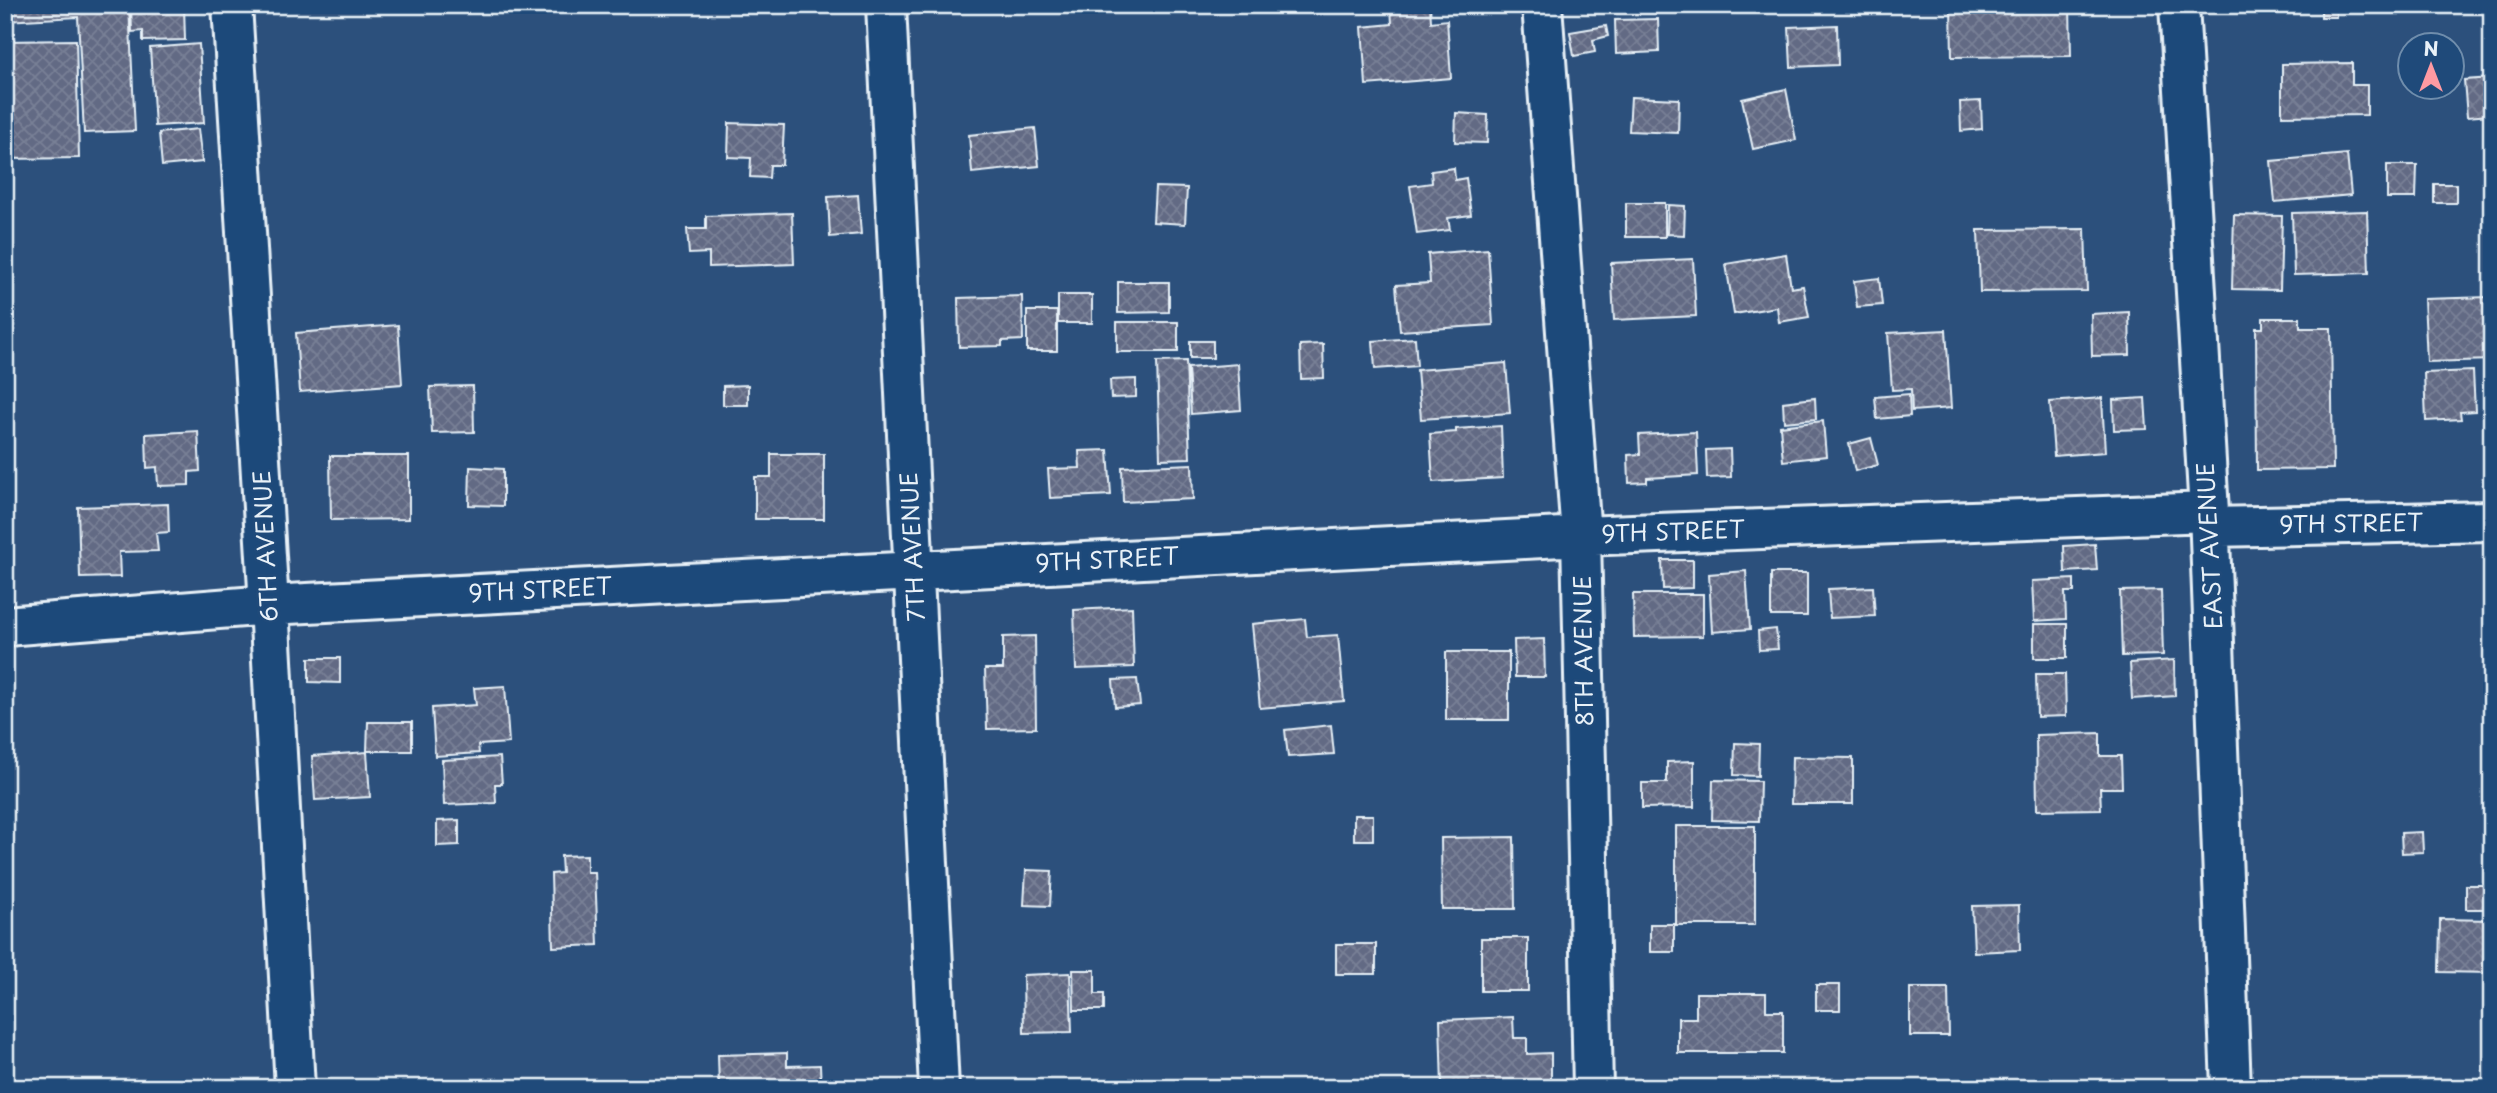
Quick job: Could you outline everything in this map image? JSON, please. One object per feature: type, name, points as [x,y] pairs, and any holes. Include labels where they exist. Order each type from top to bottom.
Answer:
[{"type":"street","name":"6TH AVENUE","points":[[232,5],[295,1088]]},
{"type":"street","name":"7TH AVENUE","points":[[886,5],[939,1088]]},
{"type":"street","name":"8TH AVENUE","points":[[1542,5],[1581,536],[1593,1088]]},
{"type":"street","name":"EAST AVENUE","points":[[2179,5],[2209,520],[2231,1088]]},
{"type":"street","name":"9TH STREET","points":[[5,626],[269,605],[1581,536],[2209,520],[2492,521]]},
{"type":"building","points":[[5,5],[129,5],[135,131],[84,133],[78,17],[5,21]]},
{"type":"building","points":[[131,5],[184,5],[185,40],[143,41],[143,31],[132,32]]},
{"type":"building","points":[[1391,5],[1430,5],[1431,22],[1447,20],[1451,78],[1366,85],[1362,27],[1392,24]]},
{"type":"building","points":[[1951,5],[2070,5],[2071,56],[1952,57]]},
{"type":"building","points":[[2321,5],[2336,5],[2336,17],[2321,17]]},
{"type":"building","points":[[1658,19],[1659,52],[1616,54],[1615,20]]},
{"type":"building","points":[[1837,25],[1838,65],[1791,67],[1789,27]]},
{"type":"building","points":[[1606,26],[1608,36],[1593,40],[1595,52],[1574,56],[1570,32]]},
{"type":"building","points":[[76,40],[79,158],[5,159],[5,41]]},
{"type":"building","points":[[199,44],[204,123],[155,126],[150,48]]},
{"type":"building","points":[[2352,63],[2352,85],[2367,85],[2367,115],[2282,116],[2282,64]]},
{"type":"building","points":[[2492,78],[2490,115],[2467,117],[2466,80]]},
{"type":"building","points":[[1786,89],[1796,140],[1753,149],[1742,99]]},
{"type":"building","points":[[1631,97],[1679,99],[1678,133],[1629,131]]},
{"type":"building","points":[[1981,101],[1982,129],[1961,131],[1960,102]]},
{"type":"building","points":[[1456,113],[1488,115],[1487,143],[1455,142]]},
{"type":"building","points":[[729,123],[784,125],[782,165],[770,165],[769,178],[750,177],[751,158],[728,157]]},
{"type":"building","points":[[1035,128],[1039,166],[972,173],[969,135]]},
{"type":"building","points":[[198,129],[202,162],[162,166],[159,133]]},
{"type":"building","points":[[2347,154],[2351,195],[2275,202],[2271,161]]},
{"type":"building","points":[[2387,165],[2417,165],[2416,198],[2387,198]]},
{"type":"building","points":[[1454,168],[1455,180],[1466,178],[1471,215],[1448,218],[1450,230],[1417,234],[1410,186],[1432,183],[1431,171]]},
{"type":"building","points":[[2434,184],[2456,184],[2456,203],[2434,203]]},
{"type":"building","points":[[1155,187],[1187,188],[1185,224],[1153,222]]},
{"type":"building","points":[[858,195],[861,234],[830,237],[828,197]]},
{"type":"building","points":[[1626,203],[1665,203],[1665,237],[1626,237]]},
{"type":"building","points":[[1668,205],[1685,206],[1684,235],[1667,234]]},
{"type":"building","points":[[2367,211],[2369,273],[2294,275],[2292,213]]},
{"type":"building","points":[[792,213],[794,264],[709,267],[709,253],[689,254],[687,229],[706,229],[706,216]]},
{"type":"building","points":[[2234,215],[2282,216],[2280,290],[2232,289]]},
{"type":"building","points":[[2085,229],[2087,291],[1980,292],[1978,230]]},
{"type":"building","points":[[1488,249],[1493,325],[1400,331],[1396,285],[1430,283],[1428,254]]},
{"type":"building","points":[[1786,254],[1791,288],[1803,286],[1809,317],[1779,322],[1777,307],[1734,314],[1726,264]]},
{"type":"building","points":[[1693,259],[1696,316],[1614,320],[1611,263]]},
{"type":"building","points":[[1879,278],[1882,305],[1857,307],[1854,281]]},
{"type":"building","points":[[1118,282],[1169,282],[1169,312],[1118,313]]},
{"type":"building","points":[[1058,295],[1092,295],[1092,323],[1058,323]]},
{"type":"building","points":[[1022,296],[1023,340],[1002,341],[1002,346],[959,347],[958,298]]},
{"type":"building","points":[[2490,297],[2492,360],[2427,362],[2424,299]]},
{"type":"building","points":[[1027,311],[1057,311],[1057,351],[1027,351]]},
{"type":"building","points":[[2129,312],[2130,355],[2092,356],[2091,314]]},
{"type":"building","points":[[2263,318],[2300,318],[2300,328],[2331,328],[2333,469],[2257,470],[2256,328],[2263,328]]},
{"type":"building","points":[[1117,322],[1178,322],[1178,352],[1117,352]]},
{"type":"building","points":[[398,325],[402,384],[300,392],[296,333]]},
{"type":"building","points":[[1946,330],[1951,408],[1912,411],[1911,389],[1892,390],[1888,333]]},
{"type":"building","points":[[1415,338],[1417,366],[1375,369],[1373,341]]},
{"type":"building","points":[[1190,341],[1213,341],[1213,358],[1190,358]]},
{"type":"building","points":[[1323,344],[1324,378],[1301,379],[1300,345]]},
{"type":"building","points":[[1186,361],[1190,458],[1160,459],[1157,362]]},
{"type":"building","points":[[1506,363],[1510,413],[1421,419],[1417,370]]},
{"type":"building","points":[[1238,364],[1241,410],[1191,414],[1188,368]]},
{"type":"building","points":[[2473,371],[2475,411],[2460,412],[2461,419],[2426,421],[2424,373]]},
{"type":"building","points":[[1136,379],[1136,397],[1111,398],[1110,380]]},
{"type":"building","points":[[748,385],[748,405],[723,405],[723,386]]},
{"type":"building","points":[[473,386],[474,432],[432,433],[430,387]]},
{"type":"building","points":[[1909,394],[1910,416],[1877,419],[1875,397]]},
{"type":"building","points":[[1815,398],[1816,419],[1784,422],[1783,402]]},
{"type":"building","points":[[2102,398],[2105,452],[2054,456],[2050,402]]},
{"type":"building","points":[[2145,398],[2147,429],[2114,430],[2113,400]]},
{"type":"building","points":[[1823,421],[1826,456],[1783,461],[1780,426]]},
{"type":"building","points":[[1501,426],[1503,478],[1433,482],[1430,434]]},
{"type":"building","points":[[198,431],[200,471],[189,472],[189,485],[158,486],[157,467],[147,468],[146,434]]},
{"type":"building","points":[[1696,432],[1698,475],[1647,478],[1647,482],[1629,483],[1628,455],[1640,454],[1639,435]]},
{"type":"building","points":[[1871,438],[1878,465],[1855,471],[1849,444]]},
{"type":"building","points":[[1730,449],[1731,477],[1707,478],[1706,450]]},
{"type":"building","points":[[1108,450],[1111,495],[1050,498],[1048,469],[1080,468],[1079,451]]},
{"type":"building","points":[[771,454],[824,454],[824,519],[755,519],[755,477],[771,477]]},
{"type":"building","points":[[330,456],[409,456],[409,519],[331,520]]},
{"type":"building","points":[[1192,464],[1193,499],[1123,502],[1122,467]]},
{"type":"building","points":[[470,467],[503,469],[503,506],[469,505]]},
{"type":"building","points":[[168,504],[169,532],[156,533],[158,551],[119,552],[120,577],[80,578],[78,507]]},
{"type":"building","points":[[2095,544],[2097,570],[2065,572],[2064,546]]},
{"type":"building","points":[[1662,560],[1693,560],[1693,588],[1663,589]]},
{"type":"building","points":[[1746,571],[1750,629],[1712,632],[1709,574]]},
{"type":"building","points":[[1771,573],[1807,573],[1807,616],[1771,616]]},
{"type":"building","points":[[2074,579],[2074,592],[2065,592],[2066,619],[2034,621],[2032,581]]},
{"type":"building","points":[[1873,587],[1875,616],[1830,618],[1828,589]]},
{"type":"building","points":[[2161,590],[2163,655],[2122,656],[2120,591]]},
{"type":"building","points":[[1633,594],[1703,594],[1703,636],[1634,637]]},
{"type":"building","points":[[1132,607],[1134,667],[1076,669],[1074,610]]},
{"type":"building","points":[[1305,619],[1307,637],[1338,635],[1344,701],[1260,708],[1252,624]]},
{"type":"building","points":[[2034,624],[2067,624],[2067,658],[2034,658]]},
{"type":"building","points":[[1776,629],[1778,649],[1759,650],[1758,631]]},
{"type":"building","points":[[1035,636],[1036,728],[987,729],[985,669],[1003,669],[1003,637]]},
{"type":"building","points":[[1544,639],[1545,677],[1515,677],[1514,640]]},
{"type":"building","points":[[1446,652],[1509,652],[1509,720],[1446,720]]},
{"type":"building","points":[[309,658],[340,658],[340,683],[309,682]]},
{"type":"building","points":[[2174,660],[2175,696],[2132,699],[2130,663]]},
{"type":"building","points":[[2036,674],[2065,674],[2066,716],[2037,717]]},
{"type":"building","points":[[1137,679],[1140,705],[1115,707],[1113,680]]},
{"type":"building","points":[[505,686],[509,743],[478,745],[479,753],[435,756],[432,708],[476,705],[474,688]]},
{"type":"building","points":[[368,722],[412,722],[412,751],[367,751]]},
{"type":"building","points":[[1331,725],[1334,754],[1288,757],[1285,730]]},
{"type":"building","points":[[2100,733],[2100,756],[2121,756],[2122,788],[2100,788],[2101,809],[2037,810],[2036,735]]},
{"type":"building","points":[[1735,743],[1759,744],[1758,776],[1734,775]]},
{"type":"building","points":[[367,752],[370,797],[315,800],[312,756]]},
{"type":"building","points":[[500,757],[502,784],[495,784],[496,803],[444,805],[442,760]]},
{"type":"building","points":[[1792,757],[1853,758],[1853,804],[1791,804]]},
{"type":"building","points":[[1694,761],[1694,807],[1642,808],[1642,783],[1667,783],[1667,762]]},
{"type":"building","points":[[1713,780],[1760,781],[1759,821],[1712,820]]},
{"type":"building","points":[[1354,815],[1373,815],[1373,840],[1354,840]]},
{"type":"building","points":[[459,820],[459,845],[437,846],[437,821]]},
{"type":"building","points":[[1676,826],[1755,826],[1755,925],[1676,925]]},
{"type":"building","points":[[2422,832],[2423,852],[2402,853],[2401,833]]},
{"type":"building","points":[[1514,837],[1515,909],[1442,909],[1441,838]]},
{"type":"building","points":[[587,855],[587,872],[595,872],[598,945],[553,947],[551,874],[562,873],[561,856]]},
{"type":"building","points":[[1026,870],[1052,871],[1050,906],[1024,905]]},
{"type":"building","points":[[2466,885],[2492,885],[2492,909],[2466,909]]},
{"type":"building","points":[[2019,905],[2020,950],[1974,952],[1972,906]]},
{"type":"building","points":[[2440,919],[2492,920],[2492,973],[2439,972]]},
{"type":"building","points":[[1650,924],[1674,924],[1674,952],[1650,952]]},
{"type":"building","points":[[1481,938],[1528,938],[1528,991],[1481,991]]},
{"type":"building","points":[[1336,944],[1376,944],[1376,974],[1336,974]]},
{"type":"building","points":[[1073,970],[1095,970],[1095,994],[1104,994],[1104,1010],[1074,1010]]},
{"type":"building","points":[[1070,973],[1072,1032],[1024,1033],[1023,975]]},
{"type":"building","points":[[1816,985],[1840,985],[1840,1010],[1816,1010]]},
{"type":"building","points":[[1910,988],[1948,988],[1949,1036],[1910,1036]]},
{"type":"building","points":[[1696,993],[1766,993],[1766,1011],[1783,1011],[1783,1053],[1678,1053],[1678,1018],[1696,1018]]},
{"type":"building","points":[[1513,1017],[1514,1038],[1527,1038],[1527,1054],[1551,1053],[1551,1086],[1442,1088],[1440,1020]]},
{"type":"building","points":[[787,1053],[787,1066],[820,1065],[821,1088],[719,1088],[718,1055]]},
{"type":"building","points":[[1717,1084],[1751,1085],[1751,1088],[1717,1088]]}]
